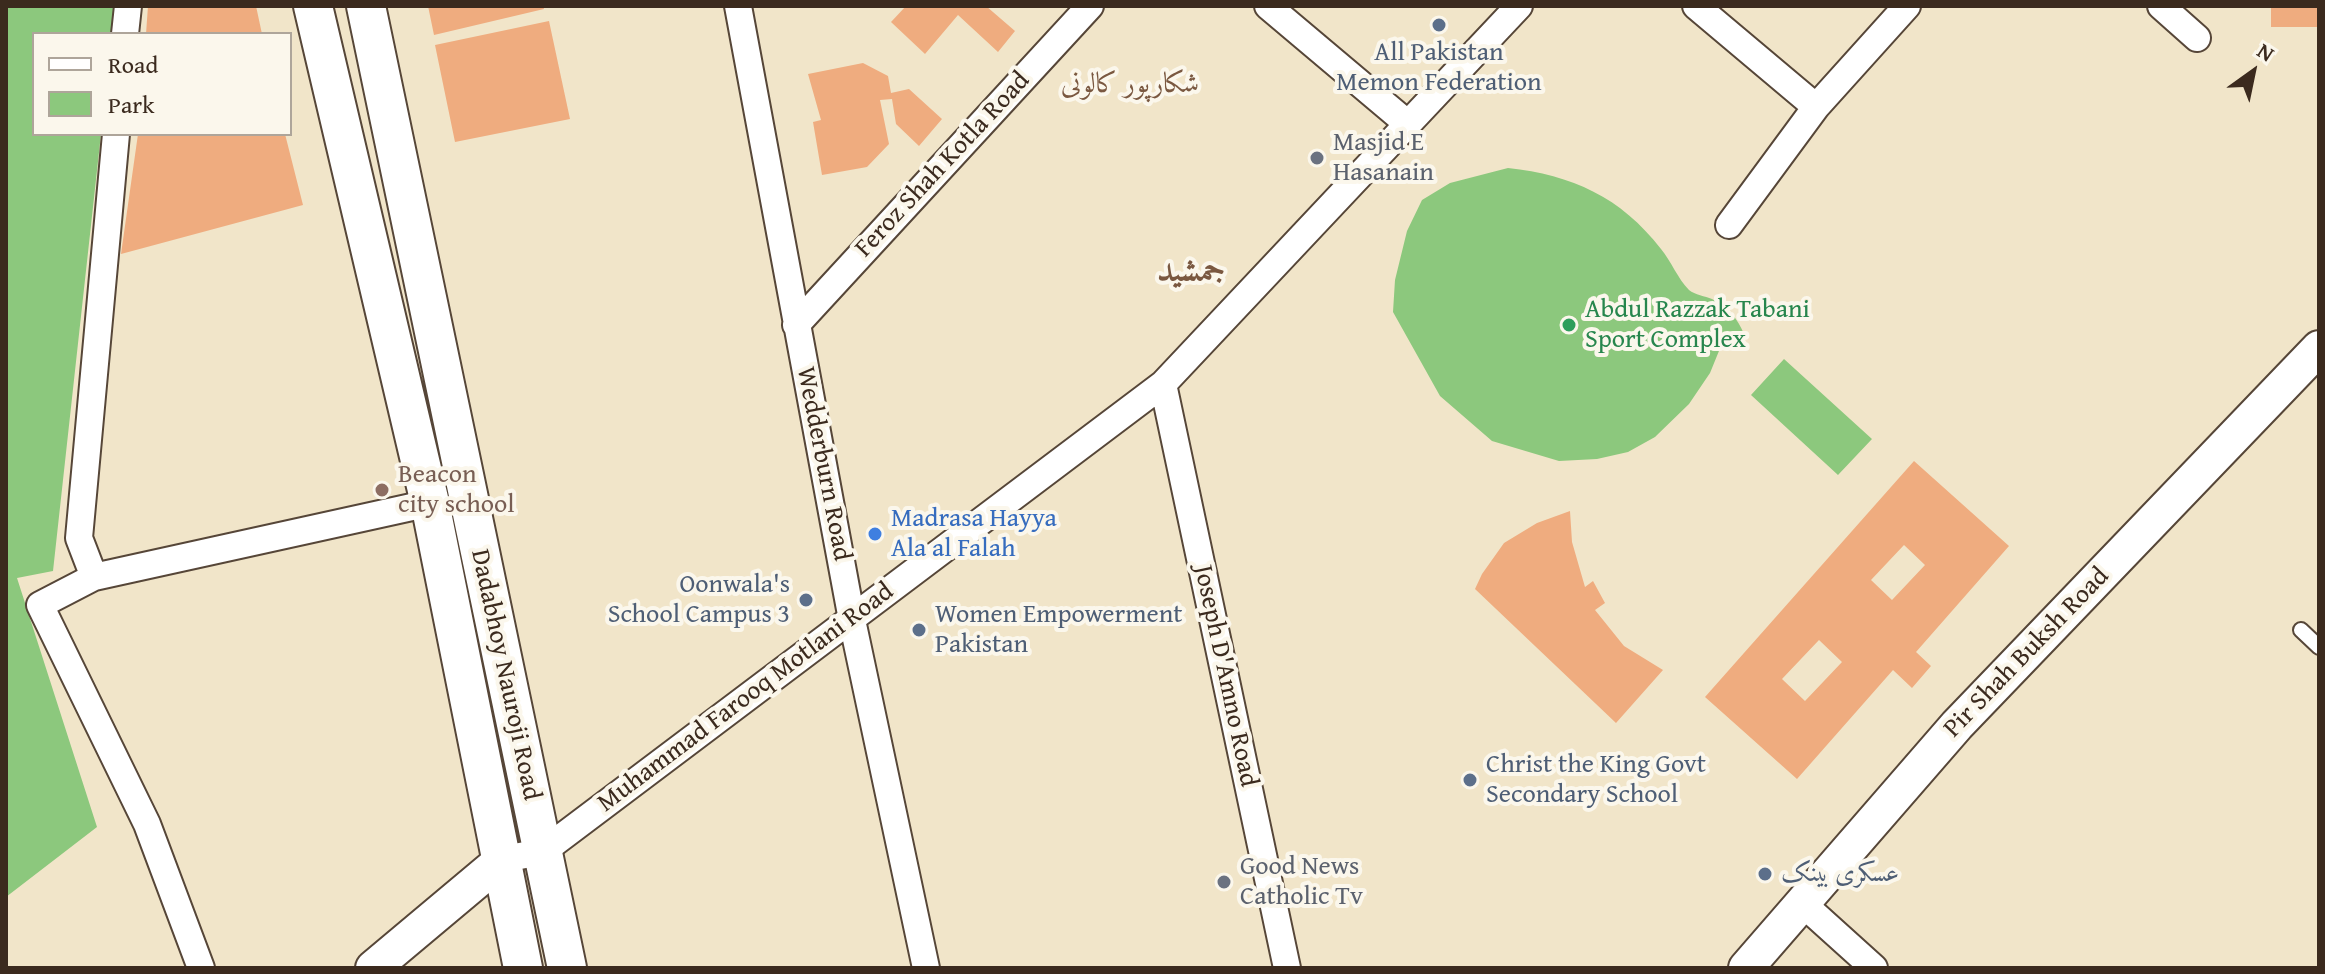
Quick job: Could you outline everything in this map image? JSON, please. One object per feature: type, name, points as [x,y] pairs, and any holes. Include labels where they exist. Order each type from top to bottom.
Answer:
[{"type":"main road","points":[[313,6],[430,503],[523,968]]},
{"type":"main road","name":"Dadabhoy Nauroji Road","points":[[366,6],[567,968]]},
{"type":"street","points":[[125,32],[128,6]]},
{"type":"street","name":"Wedderburn Road","points":[[738,6],[852,620],[926,968]]},
{"type":"street","name":"Feroz Shah Kotla Road","points":[[796,325],[1090,6]]},
{"type":"street","points":[[1268,6],[1408,124]]},
{"type":"street","name":"Muhammad Farooq Motlani Road","points":[[373,968],[503,859],[542,852],[1163,384],[1519,6]]},
{"type":"street","points":[[1696,6],[1816,107]]},
{"type":"street","points":[[1729,225],[1816,107],[1907,6]]},
{"type":"street","points":[[2161,6],[2197,38]]},
{"type":"street","points":[[94,577],[79,538],[116,136]]},
{"type":"street","name":"Pir Shah Buksh Road","points":[[1746,968],[1957,725],[2319,348]]},
{"type":"street","name":"Joseph D'Amno Road","points":[[1163,384],[1287,968]]},
{"type":"street","points":[[201,968],[147,824],[40,605],[94,577],[430,503]]},
{"type":"street","points":[[1802,903],[1874,968]]},
{"type":"lane","points":[[2301,630],[2319,647]]},
{"type":"green space","points":[[6,6],[114,6],[111,32],[32,32],[32,136],[101,136],[53,571],[17,578],[97,827],[6,897]]},
{"type":"green space","name":"Abdul Razzak Tabani Sport Complex","points":[[1508,168],[1553,176],[1612,202],[1646,231],[1689,290],[1723,306],[1744,334],[1737,345],[1721,346],[1710,373],[1689,404],[1655,437],[1628,452],[1597,459],[1559,461],[1492,441],[1440,396],[1393,312],[1395,280],[1407,231],[1422,200],[1450,183]]},
{"type":"green space","points":[[1784,359],[1872,439],[1838,475],[1751,395]]},
{"type":"building","points":[[148,6],[256,6],[262,32],[146,32]]},
{"type":"building","points":[[428,6],[543,6],[544,9],[434,35]]},
{"type":"building","points":[[906,6],[986,6],[1015,31],[998,52],[958,15],[925,54],[891,22]]},
{"type":"building","points":[[2271,6],[2319,6],[2319,27],[2271,27]]},
{"type":"building","points":[[549,21],[570,119],[455,142],[435,45]]},
{"type":"building","points":[[863,63],[888,76],[891,93],[909,89],[942,119],[919,146],[896,124],[892,99],[880,100],[889,144],[867,167],[822,175],[813,122],[821,120],[808,74]]},
{"type":"building","points":[[138,136],[286,136],[303,205],[121,254]]},
{"type":"building","points":[[1914,461],[2009,546],[1916,652],[1931,666],[1912,688],[1893,670],[1797,779],[1705,697]],"holes":[[[1904,545],[1925,565],[1892,600],[1871,580]],[[1819,640],[1842,662],[1805,701],[1782,679]]]},
{"type":"building","points":[[1570,511],[1572,542],[1585,587],[1593,581],[1605,603],[1595,610],[1624,646],[1663,670],[1616,723],[1475,589],[1504,543],[1537,523]]},
{"type":"place","name":"All Pakistan Memon Federation","points":[[1439,25]]},
{"type":"place","name":"Masjid E Hasanain","points":[[1317,158]]},
{"type":"place","name":"Abdul Razzak Tabani Sport Complex","points":[[1569,325]]},
{"type":"place","name":"Beacon city school","points":[[382,490]]},
{"type":"place","name":"Madrasa Hayya Ala al Falah","points":[[875,534]]},
{"type":"place","name":"Oonwala's School Campus 3","points":[[806,600]]},
{"type":"place","name":"Women Empowerment Pakistan","points":[[919,630]]},
{"type":"place","name":"Christ the King Govt Secondary School","points":[[1470,780]]},
{"type":"place","name":"عسکری بینک","points":[[1765,874]]},
{"type":"place","name":"Good News Catholic Tv","points":[[1224,882]]},
{"type":"district","name":"شکارپور کالونی","points":[[1130,85]]},
{"type":"district","name":"جمشید","points":[[1191,271]]}]
